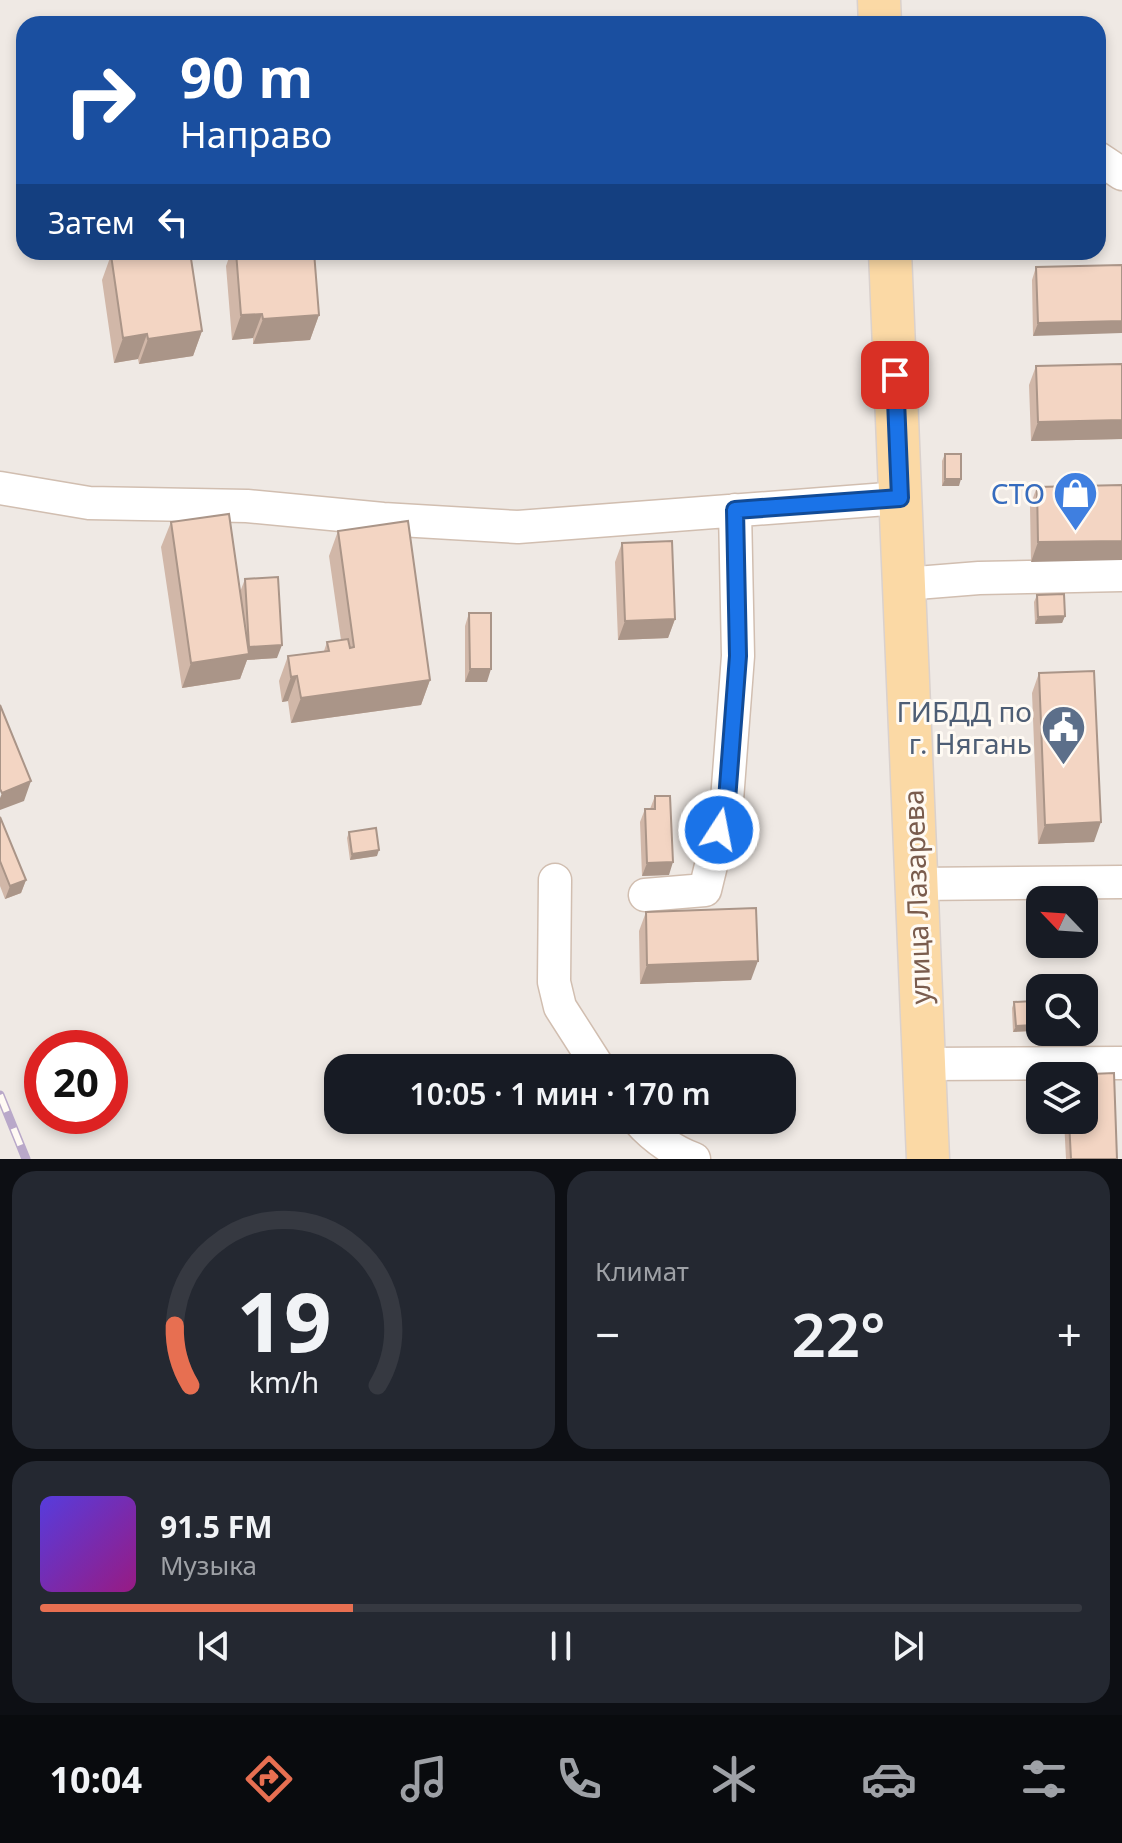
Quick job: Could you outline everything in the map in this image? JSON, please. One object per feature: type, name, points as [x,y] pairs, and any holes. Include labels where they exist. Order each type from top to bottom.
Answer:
[{"type":"main road","name":"улица Лазарева","points":[[890,260],[928,1159]]},
{"type":"lane","points":[[0,488],[89,503],[247,506],[383,519],[518,527],[900,498]]},
{"type":"lane","points":[[645,895],[705,890],[727,800],[738,656],[735,510]]},
{"type":"lane","points":[[904,584],[979,578],[1122,575]]},
{"type":"lane","points":[[555,880],[554,982],[560,1007],[590,1054]]},
{"type":"lane","points":[[916,884],[1122,882]]},
{"type":"lane","points":[[924,1064],[1122,1063]]},
{"type":"lane","points":[[653,1134],[679,1153],[694,1159]]},
{"type":"shaded area","points":[[0,0],[1122,0],[1122,1159],[0,1159]]},
{"type":"building","points":[[112,260],[191,260],[202,331],[148,339],[147,334],[123,338]]},
{"type":"building","points":[[237,260],[315,260],[319,315],[263,319],[262,314],[241,315]]},
{"type":"building","points":[[1122,265],[1122,321],[1038,323],[1036,267]]},
{"type":"building","points":[[1122,364],[1122,420],[1038,422],[1036,366]]},
{"type":"building","points":[[945,454],[961,454],[961,479],[945,479]]},
{"type":"building","name":"СТО","points":[[1122,485],[1122,541],[1038,542],[1037,487]]},
{"type":"building","points":[[229,514],[249,654],[191,663],[171,522]]},
{"type":"building","points":[[408,521],[430,680],[301,698],[297,676],[291,677],[288,656],[329,651],[327,642],[348,639],[350,648],[354,647],[338,531]]},
{"type":"building","points":[[672,541],[675,619],[625,621],[622,543]]},
{"type":"building","points":[[278,577],[282,645],[249,647],[245,579]]},
{"type":"building","points":[[1064,594],[1065,616],[1038,617],[1037,595]]},
{"type":"building","points":[[469,613],[491,613],[491,669],[470,669]]},
{"type":"building","name":"ГИБДД по г. Нягань","points":[[1094,671],[1101,822],[1045,825],[1039,673]]},
{"type":"building","points":[[0,705],[31,781],[2,793],[0,789]]},
{"type":"building","points":[[655,796],[670,796],[673,862],[647,863],[645,809],[655,809]]},
{"type":"building","points":[[0,817],[26,880],[10,886],[0,861]]},
{"type":"building","points":[[376,828],[379,850],[352,854],[349,832]]},
{"type":"building","points":[[756,908],[758,961],[647,965],[646,912]]},
{"type":"building","points":[[1026,1001],[1026,1025],[1016,1026],[1014,1002]]},
{"type":"building","points":[[1114,1073],[1117,1159],[1071,1159],[1070,1134],[1098,1134],[1098,1074]]},
{"type":"railway","points":[[0,1095],[26,1159]]},
{"type":"place","name":"СТО","points":[[1076,533]]},
{"type":"place","name":"ГИБДД по г. Нягань","points":[[1063,767]]},
{"type":"route","points":[[719,830],[727,800],[738,656],[735,510],[900,498],[895,375]]}]
